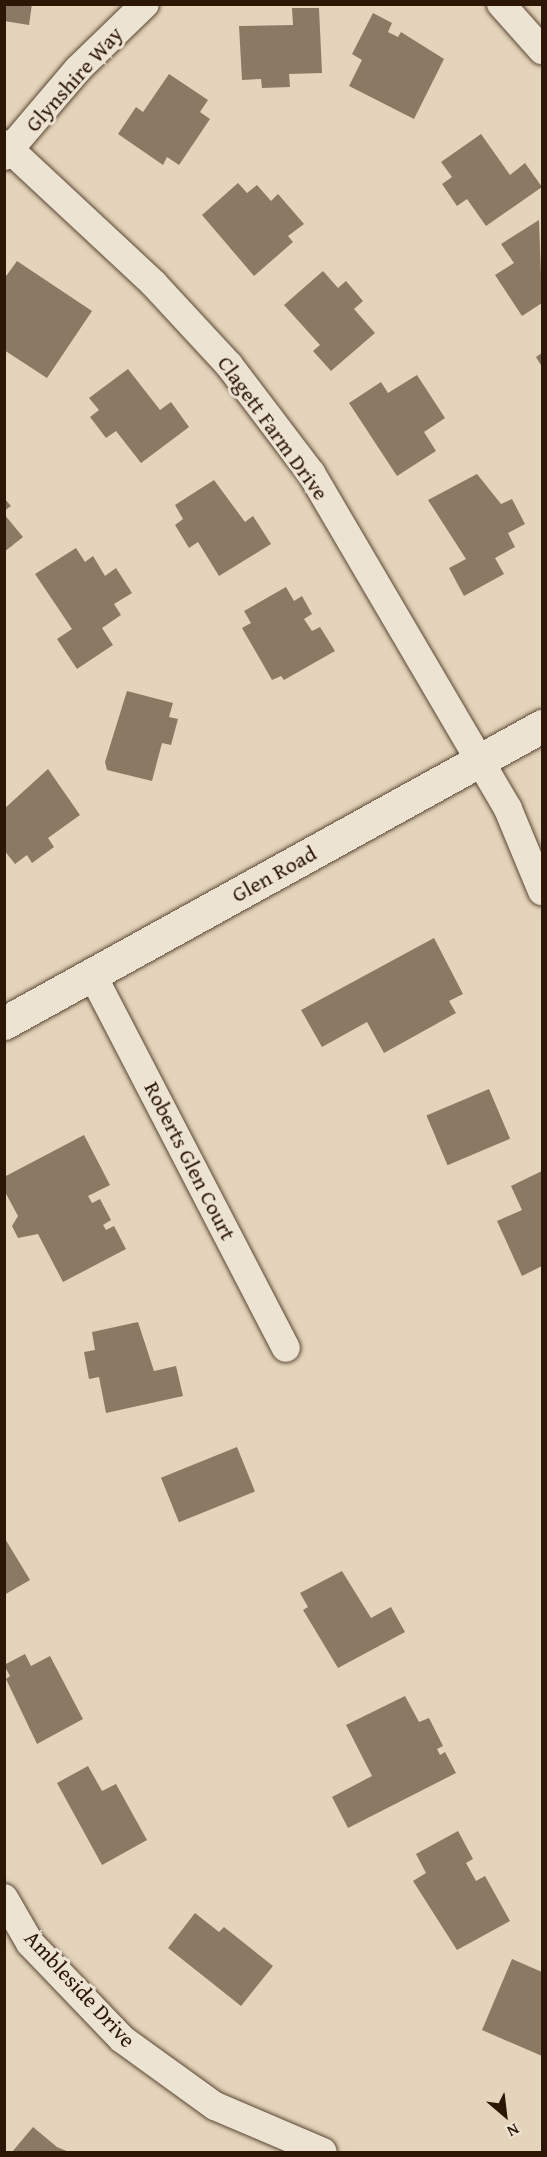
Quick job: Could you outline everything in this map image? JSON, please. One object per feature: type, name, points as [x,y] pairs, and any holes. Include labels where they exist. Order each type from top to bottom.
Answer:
[{"type":"main road","name":"Glen Road","points":[[4,1023],[543,726]]},
{"type":"street","name":"Glynshire Way","points":[[6,150],[78,69],[145,4]]},
{"type":"street","points":[[501,4],[543,50]]},
{"type":"street","name":"Clagett Farm Drive","points":[[6,150],[154,284],[236,374],[311,473],[477,763],[508,810],[543,891]]},
{"type":"street","name":"Roberts Glen Court","points":[[92,974],[286,1348]]},
{"type":"street","name":"Ambleside Drive","points":[[4,1898],[30,1943],[122,2039],[215,2106],[323,2152]]},
{"type":"building","points":[[4,4],[32,4],[29,25],[4,21]]},
{"type":"building","points":[[292,8],[319,8],[322,73],[289,74],[290,87],[262,88],[261,79],[242,80],[239,26],[293,25]]},
{"type":"building","points":[[373,13],[392,23],[388,32],[398,37],[401,32],[444,59],[414,119],[349,86],[362,60],[352,54]]},
{"type":"building","points":[[169,74],[208,100],[200,112],[210,119],[179,165],[167,157],[163,165],[118,134],[136,107],[143,112]]},
{"type":"building","points":[[481,134],[510,175],[525,163],[542,187],[486,226],[467,199],[457,206],[442,184],[452,177],[441,162]]},
{"type":"building","points":[[238,183],[247,193],[257,185],[271,201],[278,194],[304,224],[288,236],[293,242],[254,276],[202,215]]},
{"type":"building","points":[[539,220],[542,303],[522,316],[495,275],[514,263],[501,244]]},
{"type":"building","points":[[17,261],[92,311],[47,378],[4,350],[4,279]]},
{"type":"building","points":[[323,271],[338,288],[346,281],[363,301],[354,309],[375,333],[331,371],[313,351],[320,345],[284,305]]},
{"type":"building","points":[[542,353],[542,367],[536,357]]},
{"type":"building","points":[[128,369],[160,410],[171,402],[189,427],[141,463],[116,431],[106,438],[90,417],[99,410],[89,398]]},
{"type":"building","points":[[417,375],[445,418],[424,432],[436,451],[397,476],[349,403],[381,382],[388,393]]},
{"type":"building","points":[[477,474],[501,504],[512,499],[525,524],[508,533],[515,547],[495,558],[504,574],[464,596],[449,568],[466,559],[428,500]]},
{"type":"building","points":[[214,480],[245,522],[253,516],[271,544],[219,576],[198,542],[189,548],[175,525],[183,519],[175,505]]},
{"type":"building","points":[[4,498],[11,506],[4,511]]},
{"type":"building","points":[[4,514],[23,537],[4,552]]},
{"type":"building","points":[[76,548],[85,562],[93,556],[105,576],[116,568],[132,593],[114,604],[121,615],[102,628],[113,645],[77,669],[57,639],[72,629],[35,574]]},
{"type":"building","points":[[286,587],[294,601],[302,596],[312,614],[304,619],[312,631],[320,627],[335,651],[284,680],[281,676],[272,680],[242,628],[251,623],[244,611]]},
{"type":"building","points":[[127,691],[173,703],[169,717],[178,719],[171,745],[162,743],[152,781],[107,770],[105,762]]},
{"type":"building","points":[[48,769],[80,815],[48,838],[54,847],[32,863],[27,855],[15,864],[4,850],[4,809]]},
{"type":"building","points":[[434,938],[463,994],[449,1001],[456,1013],[384,1053],[367,1022],[322,1047],[301,1010]]},
{"type":"building","points":[[489,1089],[510,1139],[448,1165],[426,1116]]},
{"type":"building","points":[[84,1135],[110,1185],[88,1196],[92,1203],[100,1199],[111,1220],[103,1225],[106,1230],[114,1226],[126,1249],[63,1282],[38,1234],[18,1238],[12,1226],[18,1216],[4,1190],[4,1177]]},
{"type":"building","points":[[542,1171],[542,1266],[522,1276],[497,1221],[522,1210],[511,1186]]},
{"type":"building","points":[[138,1322],[154,1371],[176,1366],[183,1396],[106,1413],[99,1377],[89,1379],[84,1352],[95,1350],[92,1332]]},
{"type":"building","points":[[237,1447],[255,1492],[179,1522],[161,1478]]},
{"type":"building","points":[[4,1537],[30,1580],[4,1595]]},
{"type":"building","points":[[342,1571],[371,1618],[391,1607],[405,1632],[338,1668],[303,1610],[308,1607],[300,1593]]},
{"type":"building","points":[[25,1654],[31,1666],[50,1656],[83,1719],[37,1744],[6,1679],[10,1676],[4,1665]]},
{"type":"building","points":[[405,1696],[419,1722],[429,1718],[443,1746],[437,1749],[440,1755],[445,1752],[456,1773],[348,1828],[332,1797],[372,1776],[346,1725]]},
{"type":"building","points":[[88,1766],[102,1791],[116,1784],[147,1840],[102,1865],[57,1783]]},
{"type":"building","points":[[458,1831],[473,1859],[466,1863],[476,1881],[485,1876],[510,1921],[457,1950],[413,1881],[426,1873],[416,1854]]},
{"type":"building","points":[[195,1913],[219,1932],[224,1927],[273,1966],[241,2006],[168,1948]]},
{"type":"building","points":[[512,1959],[542,1972],[542,2056],[482,2030]]},
{"type":"building","points":[[33,2127],[57,2147],[69,2152],[12,2152]]}]
